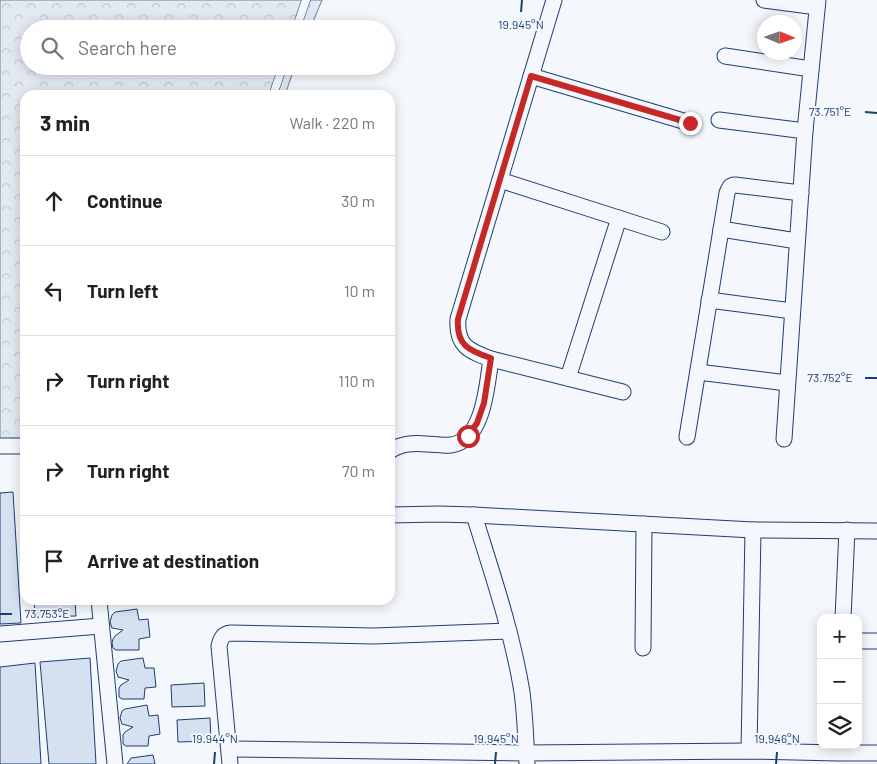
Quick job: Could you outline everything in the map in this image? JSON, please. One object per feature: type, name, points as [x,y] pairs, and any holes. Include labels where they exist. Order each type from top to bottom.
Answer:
[{"type":"street","points":[[554,0],[458,319],[458,327],[461,340],[466,347],[474,352],[623,392]]},
{"type":"street","points":[[764,0],[818,4],[800,193],[784,439]]},
{"type":"street","points":[[725,56],[811,69]]},
{"type":"street","points":[[531,76],[690,123]]},
{"type":"street","points":[[719,120],[805,131]]},
{"type":"street","points":[[500,180],[662,232]]},
{"type":"street","points":[[687,437],[729,187],[732,185],[800,193]]},
{"type":"street","points":[[568,378],[619,218]]},
{"type":"street","points":[[721,229],[797,241]]},
{"type":"street","points":[[709,300],[792,311]]},
{"type":"street","points":[[395,447],[420,443],[451,445],[460,442],[468,436],[477,423],[484,403],[491,358]]},
{"type":"street","points":[[698,372],[787,383]]},
{"type":"street","points":[[0,446],[20,446]]},
{"type":"street","points":[[395,515],[474,515],[753,530],[877,531]]},
{"type":"street","points":[[474,515],[510,631],[522,694],[526,759]]},
{"type":"street","points":[[643,648],[644,524]]},
{"type":"street","points":[[749,752],[753,530]]},
{"type":"street","points":[[843,614],[847,530]]},
{"type":"street","points":[[99,605],[116,764]]},
{"type":"street","points":[[0,634],[101,626]]},
{"type":"street","points":[[510,631],[374,636],[226,634],[221,638],[219,646],[230,757],[526,759],[838,749],[877,753]]},
{"type":"street","points":[[862,641],[877,641]]},
{"type":"lane","points":[[299,20],[306,0]]},
{"type":"lane","points":[[275,90],[280,75]]},
{"type":"green space","points":[[0,0],[322,0],[314,20],[20,20],[20,75],[292,75],[287,90],[20,90],[20,446],[0,445]]},
{"type":"building","points":[[13,492],[21,623],[0,624],[0,493]]},
{"type":"building","points":[[34,605],[75,605],[76,616],[35,617]]},
{"type":"building","points":[[137,609],[139,620],[148,619],[150,637],[139,639],[139,650],[116,650],[113,648],[113,639],[123,630],[112,628],[110,622],[112,615],[115,612]]},
{"type":"building","points":[[90,658],[96,764],[49,764],[40,662]]},
{"type":"building","points":[[143,658],[145,668],[154,668],[156,687],[145,688],[144,699],[122,699],[119,697],[119,688],[129,680],[118,677],[116,671],[118,664],[121,661]]},
{"type":"building","points":[[35,663],[41,764],[0,764],[0,667]]},
{"type":"building","points":[[204,683],[205,706],[172,707],[171,685]]},
{"type":"building","points":[[147,705],[149,716],[158,715],[160,734],[149,736],[148,746],[126,746],[123,744],[123,735],[133,727],[122,724],[120,718],[122,711]]},
{"type":"building","points":[[210,718],[211,741],[178,742],[177,720]]},
{"type":"building","points":[[153,755],[155,764],[127,764],[131,758]]},
{"type":"route","points":[[468,436],[477,423],[484,403],[491,358],[466,347],[458,333],[458,319],[531,76],[690,123]]}]
